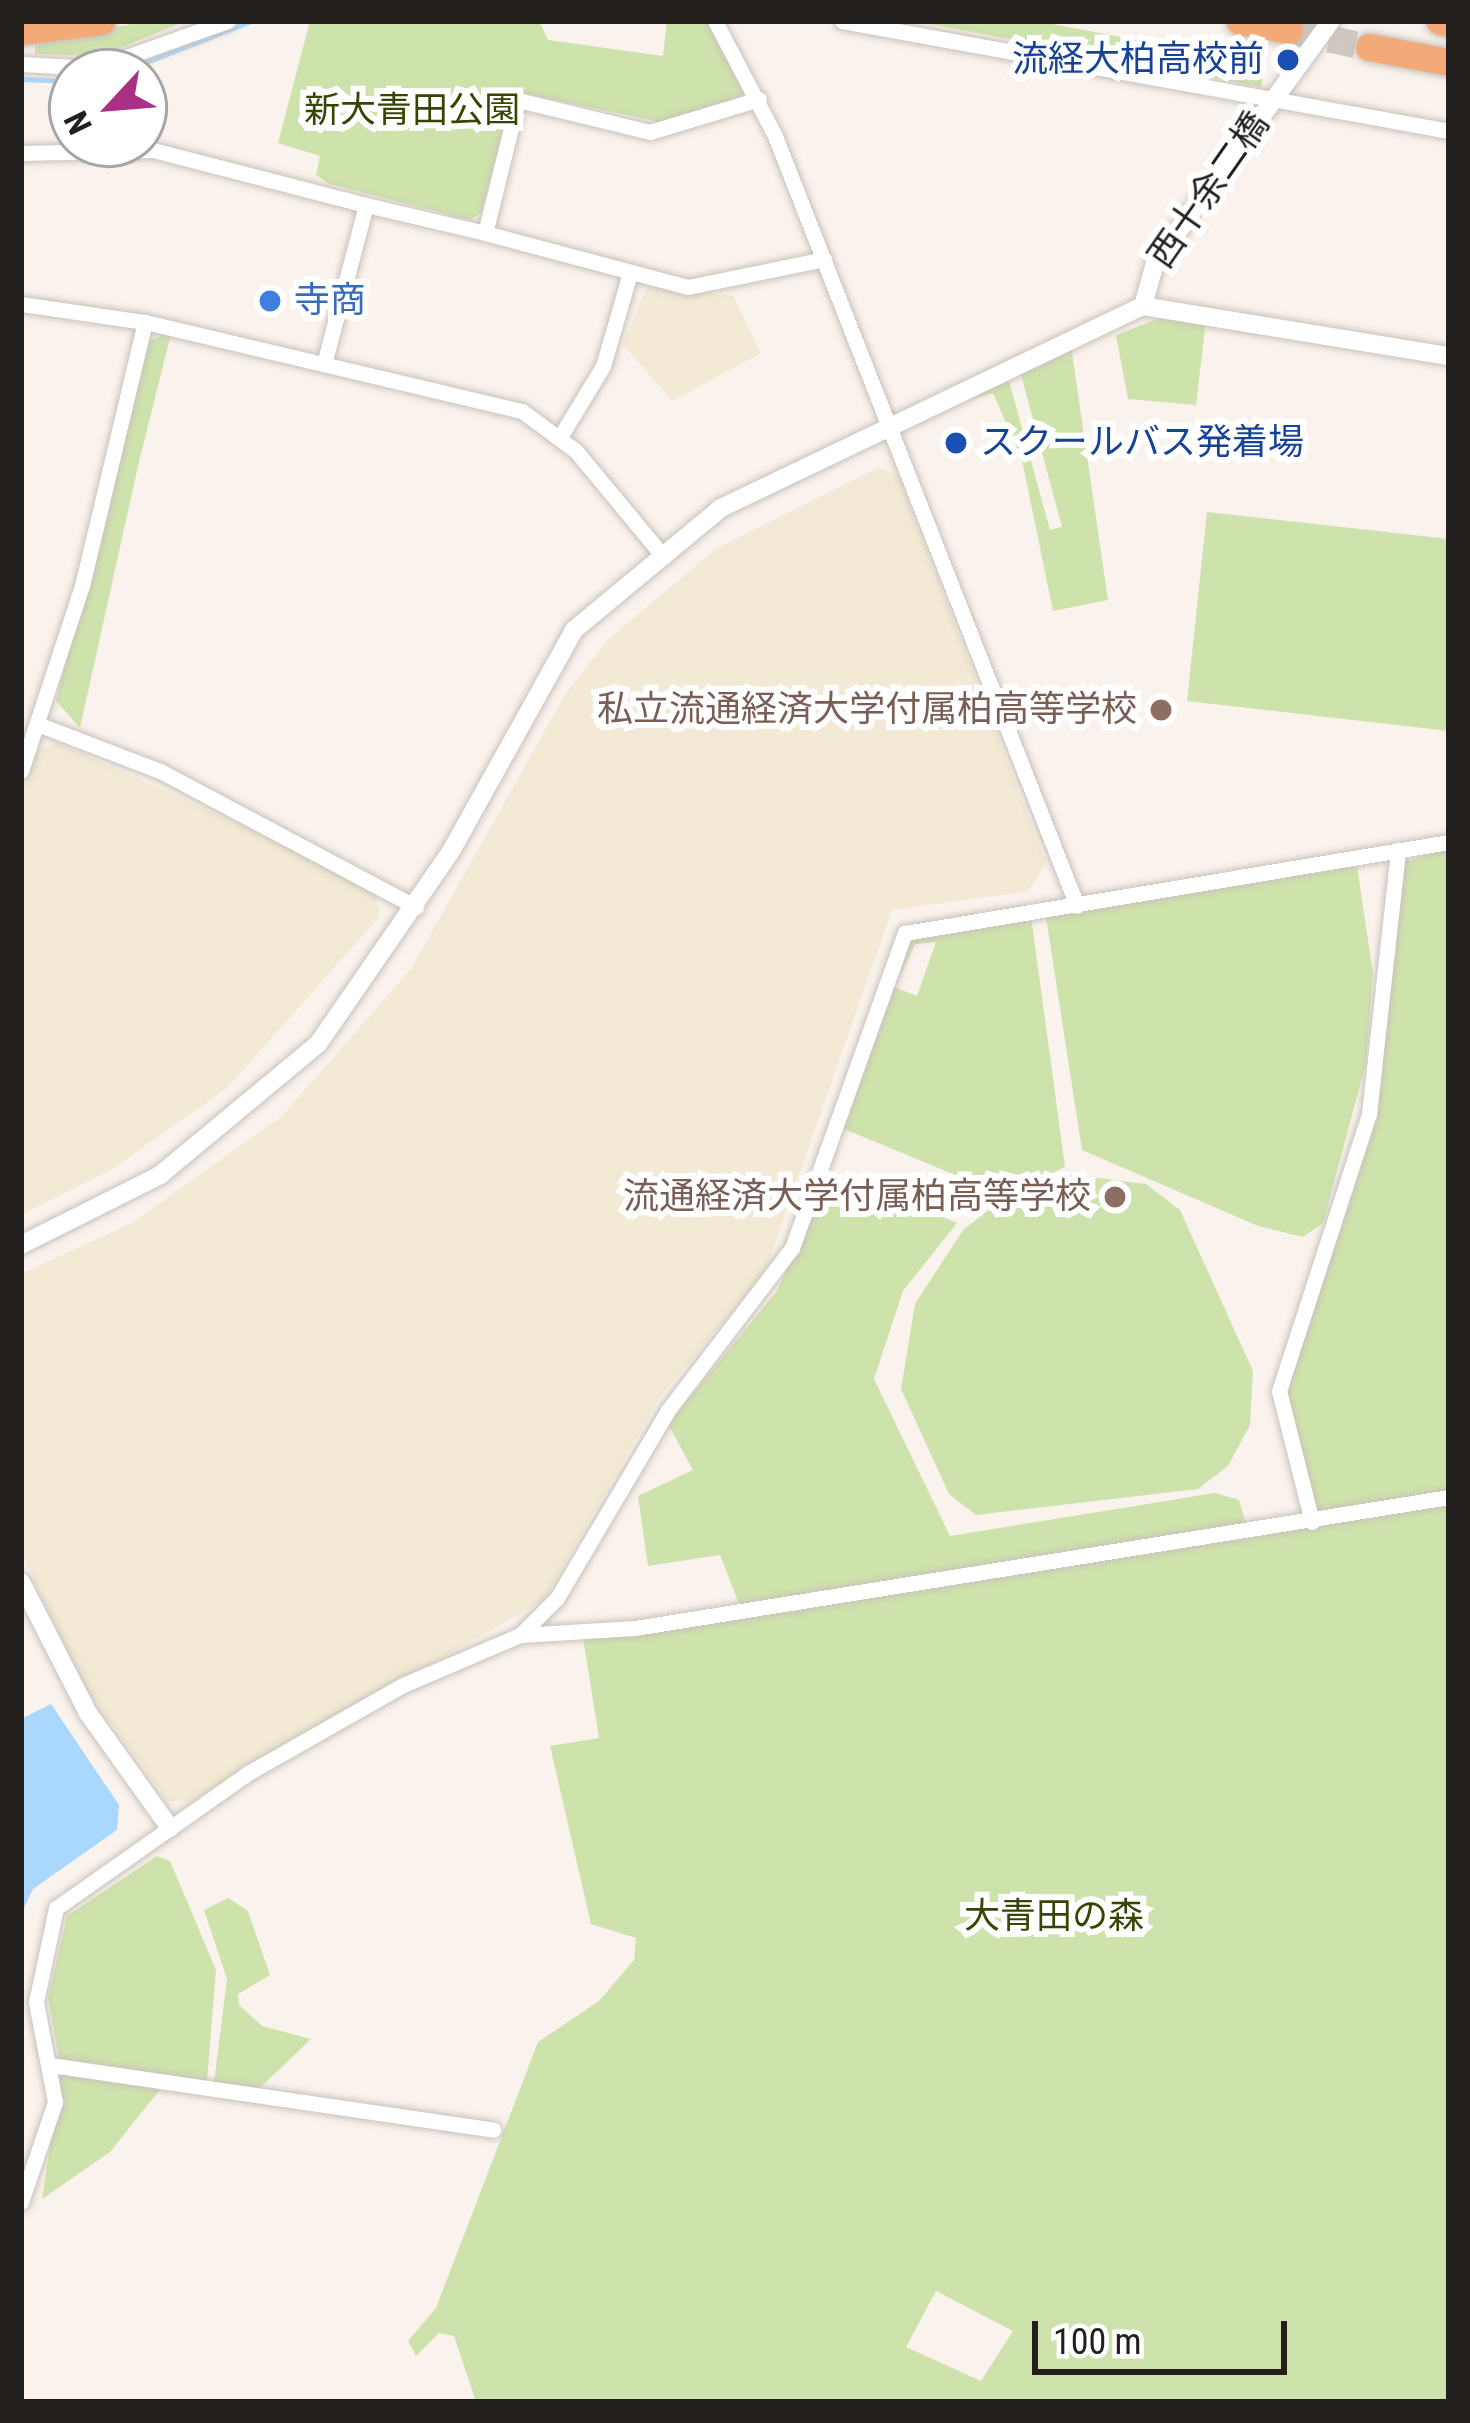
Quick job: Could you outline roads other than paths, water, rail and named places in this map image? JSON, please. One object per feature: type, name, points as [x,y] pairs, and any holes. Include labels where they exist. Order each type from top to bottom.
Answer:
[{"type":"highway","points":[[21,31],[101,21]]},
{"type":"highway","points":[[1240,21],[1289,30]]},
{"type":"highway","points":[[1440,21],[1449,23]]},
{"type":"highway","points":[[1369,47],[1449,62]]},
{"type":"street","points":[[21,64],[95,68],[228,21]]},
{"type":"street","points":[[715,21],[759,99],[889,419],[1077,906]]},
{"type":"street","points":[[842,21],[1449,131]]},
{"type":"street","name":"西十余二橋","points":[[1143,306],[1155,263],[1331,21]]},
{"type":"street","points":[[484,233],[518,100],[650,132],[759,99]]},
{"type":"street","points":[[21,153],[153,150],[630,273],[730,286],[824,259]]},
{"type":"street","points":[[324,364],[366,205]]},
{"type":"street","points":[[560,436],[603,366],[630,273]]},
{"type":"street","points":[[21,304],[146,322],[505,405],[560,436],[658,550]]},
{"type":"street","points":[[21,1245],[160,1175],[274,1087],[360,992],[416,907],[553,659],[658,550],[889,419],[1143,306],[1449,356]]},
{"type":"street","points":[[21,771],[40,725],[146,322]]},
{"type":"street","points":[[40,725],[160,771],[416,907]]},
{"type":"street","points":[[520,1635],[557,1598],[668,1410],[792,1248],[905,933],[1449,842]]},
{"type":"street","points":[[1312,1522],[1279,1391],[1369,1114],[1398,850]]},
{"type":"street","points":[[21,2202],[46,2149],[50,2065],[29,1974],[56,1908],[170,1828],[403,1684],[520,1635],[635,1628],[1449,1497]]},
{"type":"street","points":[[21,1582],[88,1713],[170,1828]]},
{"type":"street","points":[[50,2065],[493,2130]]},
{"type":"water","points":[[51,1704],[119,1805],[117,1830],[33,1889],[21,1914],[21,1719]]},
{"type":"waterway","points":[[168,54],[251,21]]},
{"type":"waterway","points":[[21,79],[48,80]]},
{"type":"tunnel","points":[[1289,30],[1369,47]]},
{"type":"place","name":"流経大柏高校前","points":[[1288,60]]},
{"type":"place","name":"寺商","points":[[270,301]]},
{"type":"place","name":"スクールバス発着場","points":[[956,443]]},
{"type":"place","name":"私立流通経済大学付属柏高等学校","points":[[1161,710]]},
{"type":"place","name":"流通経済大学付属柏高等学校","points":[[1115,1197]]},
{"type":"park label","name":"新大青田公園","points":[[412,111]]},
{"type":"park label","name":"大青田の森","points":[[1054,1917]]}]
